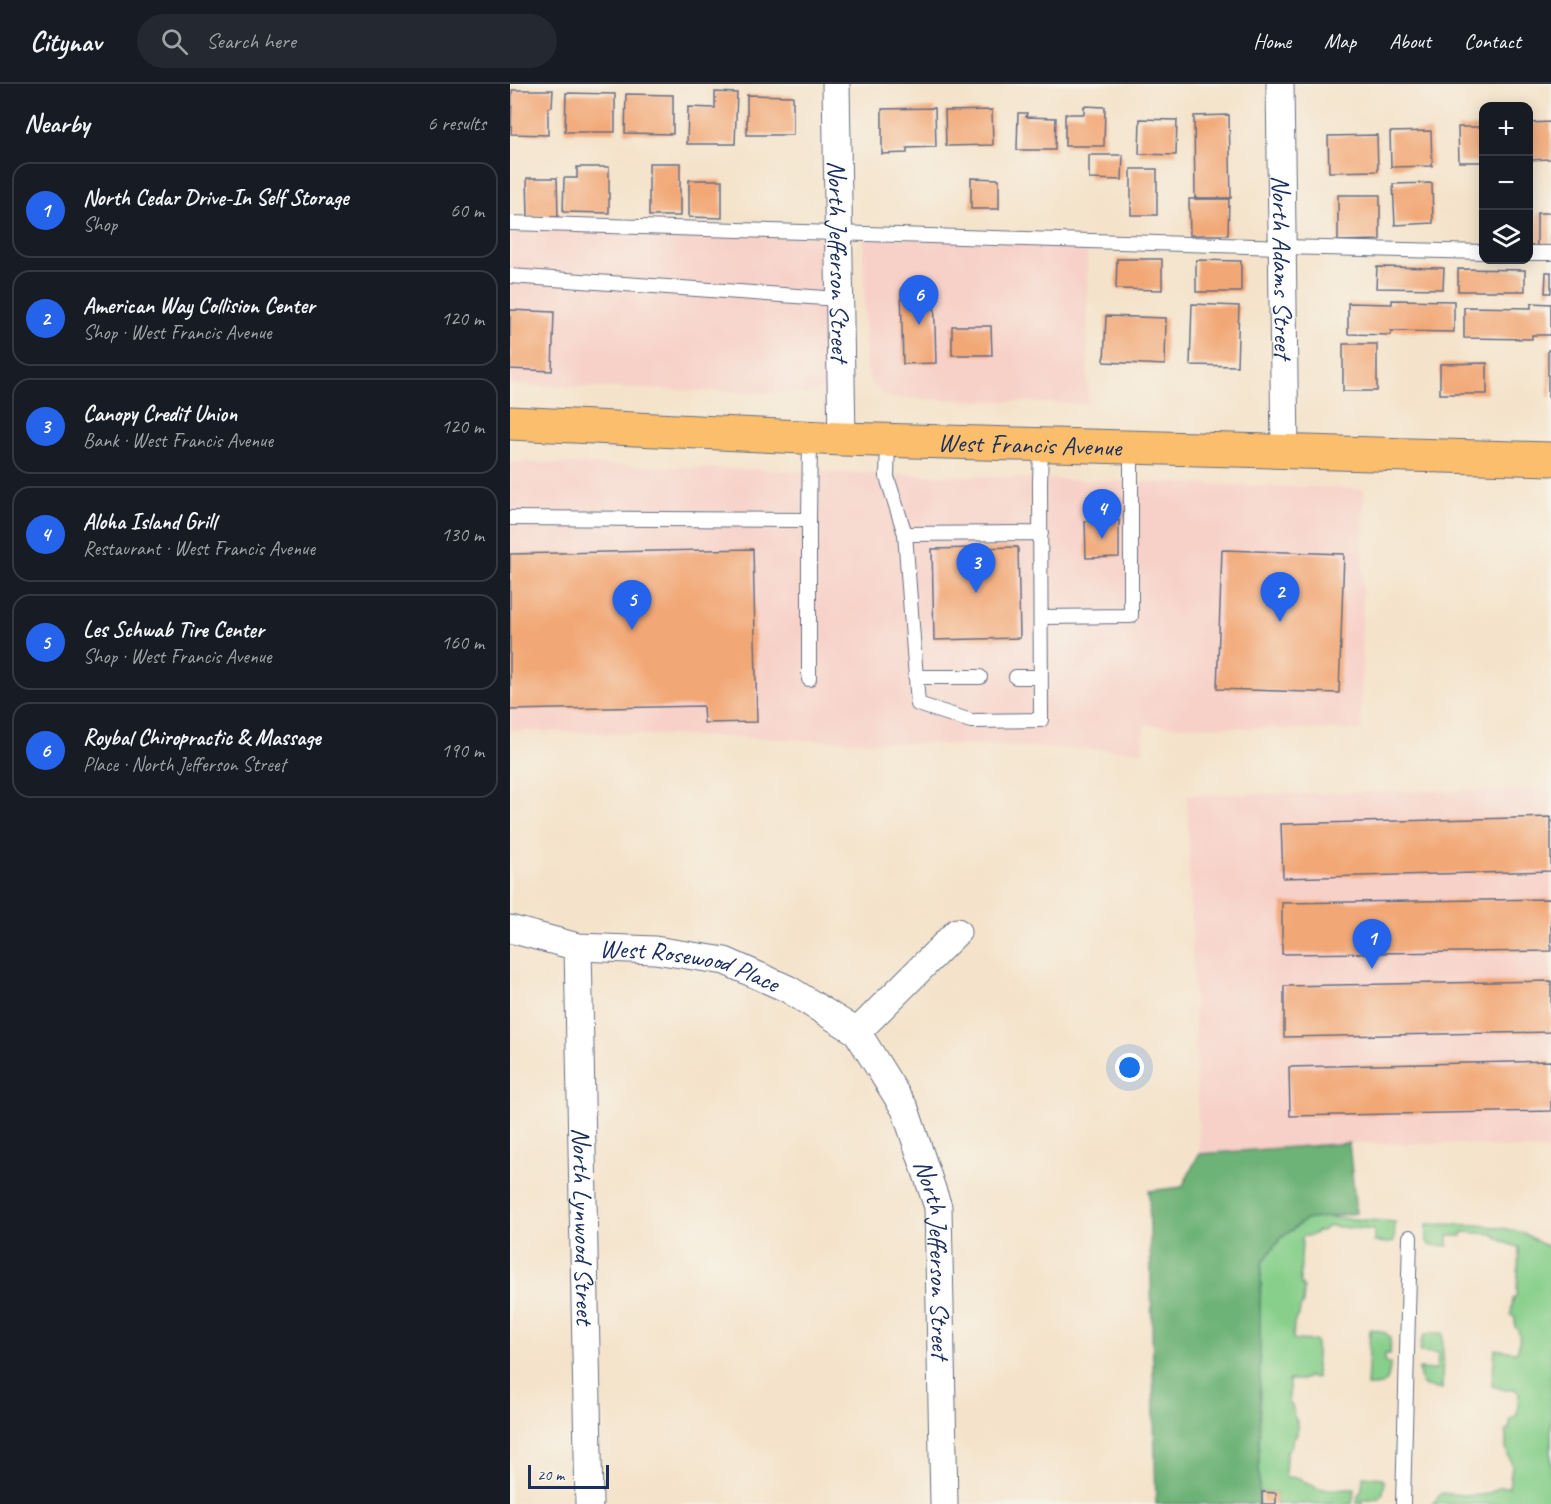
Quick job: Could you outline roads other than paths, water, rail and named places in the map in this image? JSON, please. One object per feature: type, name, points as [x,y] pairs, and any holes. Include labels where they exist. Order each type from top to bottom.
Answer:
[{"type":"main road","name":"West Francis Avenue","points":[[510,423],[842,439],[1551,459]]},
{"type":"street","name":"North Jefferson Street","points":[[836,84],[842,439]]},
{"type":"street","name":"North Adams Street","points":[[1280,84],[1286,451]]},
{"type":"street","name":"West Rosewood Place","points":[[510,929],[578,947],[655,950],[726,961],[788,989],[857,1032]]},
{"type":"street","points":[[857,1032],[957,932]]},
{"type":"street","name":"North Lynwood Street","points":[[578,947],[588,1504]]},
{"type":"street","name":"North Jefferson Street","points":[[857,1032],[905,1109],[938,1207],[944,1504]]},
{"type":"lane","points":[[510,223],[1479,252]]},
{"type":"lane","points":[[1533,253],[1551,253]]},
{"type":"lane","points":[[510,276],[840,299]]},
{"type":"lane","points":[[809,679],[810,437]]},
{"type":"lane","points":[[888,440],[886,477],[904,534],[918,704],[971,721],[1041,720],[1041,445]]},
{"type":"lane","points":[[1042,617],[1131,616],[1131,447]]},
{"type":"lane","points":[[510,518],[809,520]]},
{"type":"lane","points":[[904,534],[1041,533]]},
{"type":"lane","points":[[916,677],[980,677]]},
{"type":"lane","points":[[1016,677],[1041,677]]},
{"type":"lane","points":[[1403,1504],[1410,1237]]},
{"type":"place","name":"Roybal Chiropractic & Massage","points":[[919,325]]},
{"type":"place","name":"Aloha Island Grill","points":[[1102,539]]},
{"type":"place","name":"Canopy Credit Union","points":[[976,593]]},
{"type":"place","name":"American Way Collision Center","points":[[1280,622]]},
{"type":"place","name":"Les Schwab Tire Center","points":[[632,630]]},
{"type":"place","name":"North Cedar Drive-In Self Storage","points":[[1372,969]]}]
